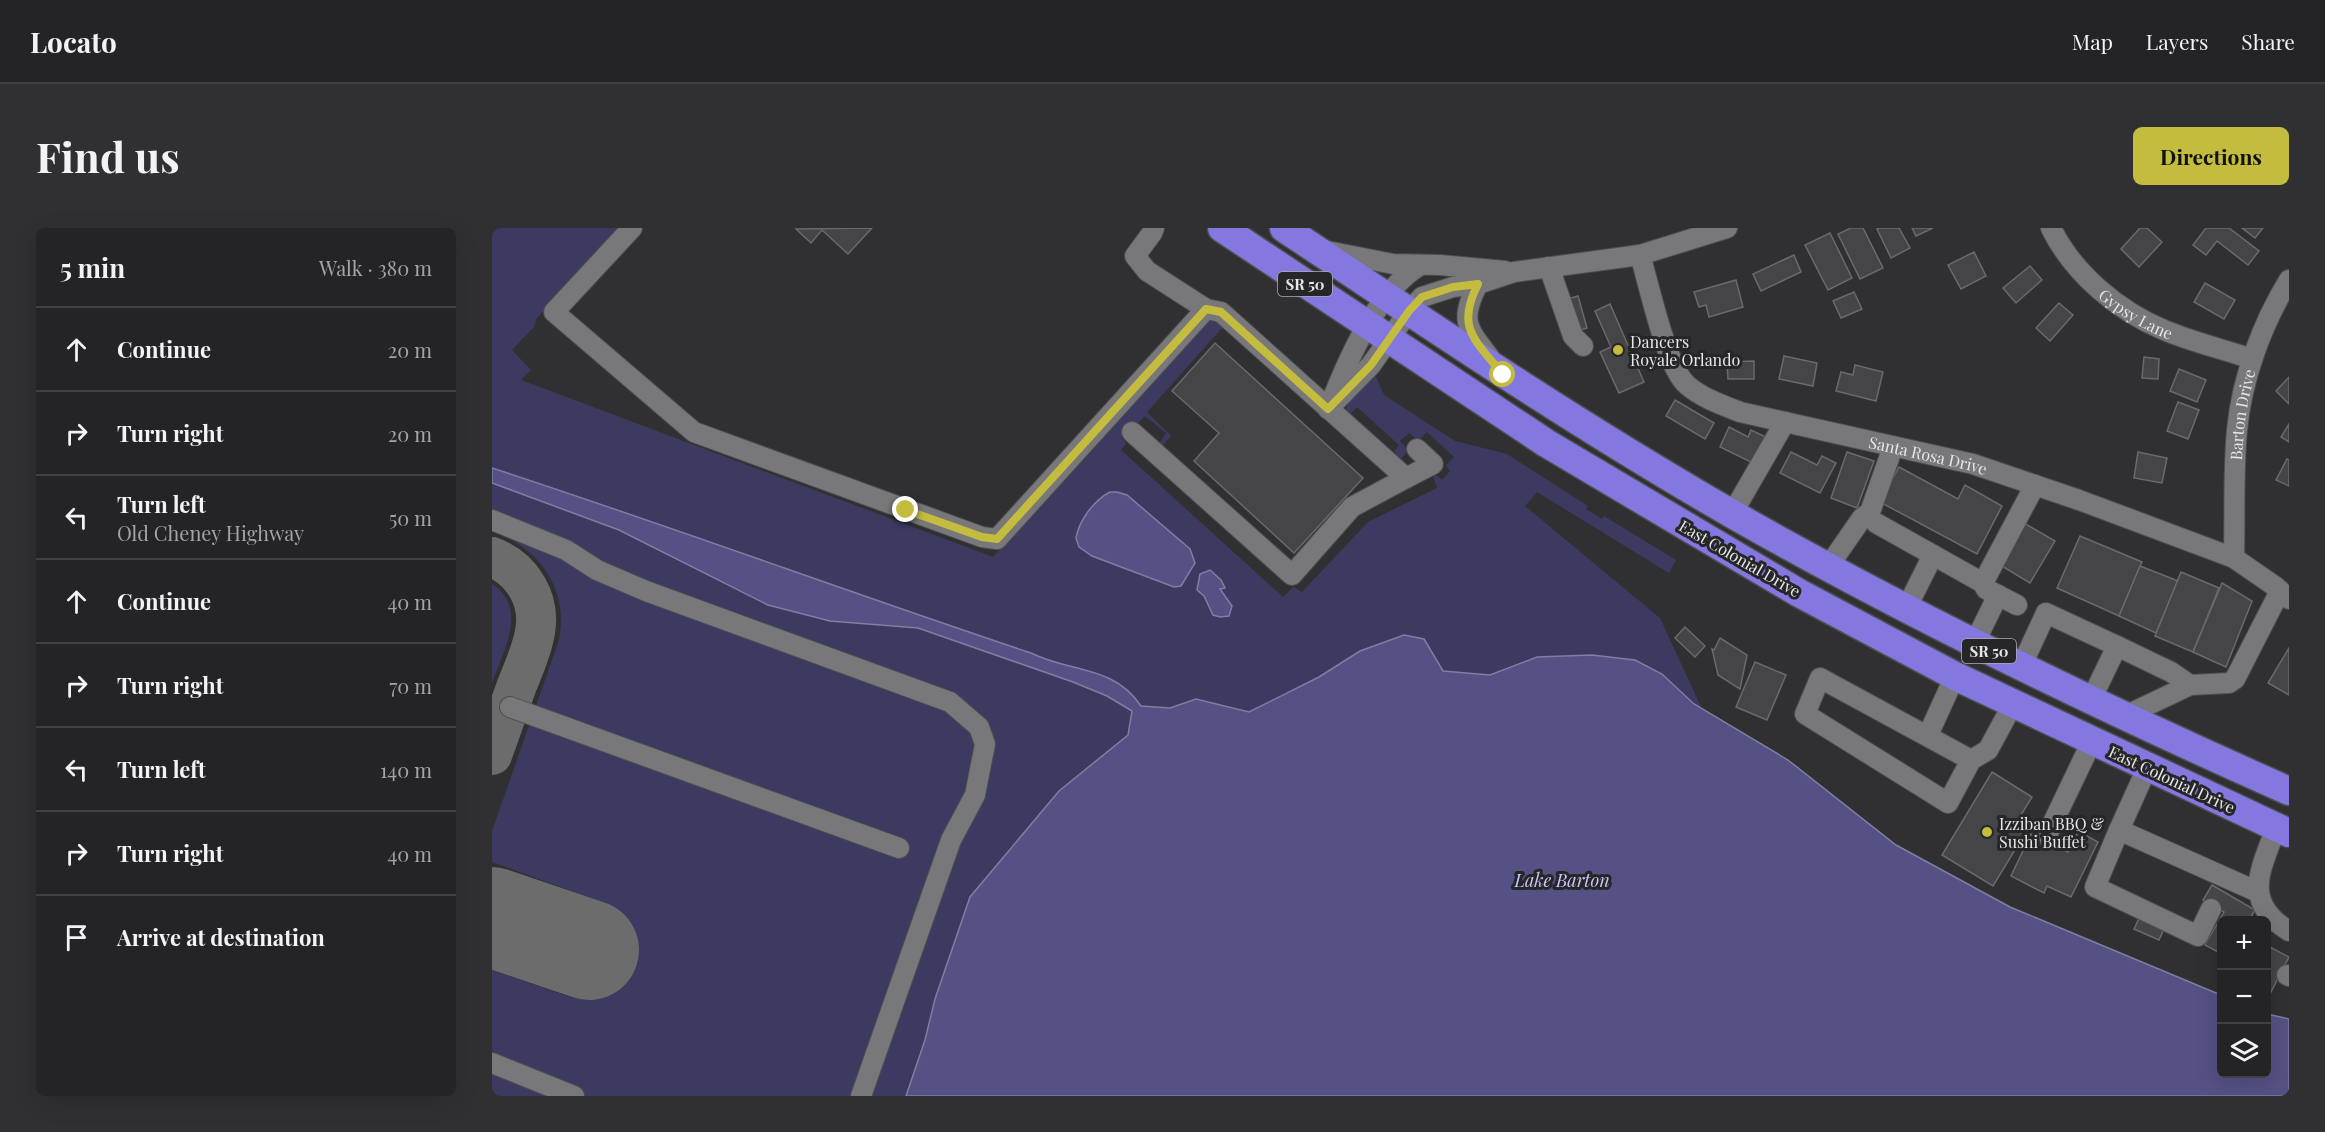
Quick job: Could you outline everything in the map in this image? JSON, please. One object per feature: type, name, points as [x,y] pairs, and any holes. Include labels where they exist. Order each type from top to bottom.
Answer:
[{"type":"highway","name":"East Colonial Drive","points":[[1222,228],[1546,443],[1799,593],[1955,676],[2282,831]]},
{"type":"highway","name":"East Colonial Drive","points":[[1303,236],[1503,375],[1732,514],[1974,644],[2289,791]]},
{"type":"highway","points":[[1887,640],[1936,650],[1952,650],[1974,644]]},
{"type":"highway","points":[[1955,676],[2001,675],[2151,746],[2164,749],[2194,748]]},
{"type":"street","points":[[632,228],[554,312],[694,432],[982,537],[997,539],[1206,309]]},
{"type":"street","points":[[1154,228],[1135,256],[1147,271],[1206,309],[1221,312],[1406,478]]},
{"type":"street","points":[[1398,304],[1453,287],[1478,284],[1514,272],[1640,255],[1727,228]]},
{"type":"street","name":"Gypsy Lane","points":[[2051,228],[2058,242],[2083,275],[2123,308],[2164,330],[2252,359]]},
{"type":"street","points":[[1303,236],[1375,262],[1514,272]]},
{"type":"street","name":"Santa Rosa Drive","points":[[1640,255],[1672,363],[1685,384],[1707,399],[1740,412],[1973,464],[2035,485],[2234,558],[2285,595]]},
{"type":"street","points":[[1328,409],[1371,365],[1378,333],[1398,304],[1398,282],[1419,266]]},
{"type":"street","points":[[1550,267],[1572,336],[1583,346]]},
{"type":"street","name":"Barton Drive","points":[[2234,558],[2237,429],[2252,359],[2278,297],[2289,280]]},
{"type":"street","points":[[1478,284],[1468,304],[1469,331],[1503,375]]},
{"type":"street","points":[[1732,514],[1785,422]]},
{"type":"street","points":[[1132,432],[1292,575],[1352,507],[1433,464],[1417,449]]},
{"type":"street","points":[[1828,567],[1862,518],[1870,512],[1893,447]]},
{"type":"street","points":[[1974,644],[1991,589],[2035,485]]},
{"type":"street","points":[[492,520],[566,550],[597,570],[646,591],[950,702],[979,727],[985,744],[975,795],[951,840],[861,1096]]},
{"type":"street","points":[[1876,523],[2017,604]]},
{"type":"street","points":[[1906,609],[1933,555]]},
{"type":"street","points":[[2125,716],[2190,685],[2229,683],[2235,679],[2285,595]]},
{"type":"street","points":[[2021,667],[2046,613],[2171,672],[2190,685]]},
{"type":"street","points":[[2091,700],[2117,646]]},
{"type":"street","points":[[1928,735],[1955,676]]},
{"type":"street","points":[[1971,760],[1820,678],[1805,714],[1948,803],[1971,760],[1988,750],[2013,704]]},
{"type":"street","points":[[510,707],[898,848]]},
{"type":"street","points":[[2047,835],[2092,741]]},
{"type":"street","points":[[2147,768],[2095,887],[2198,936],[2211,909]]},
{"type":"street","points":[[2119,830],[2258,892]]},
{"type":"street","points":[[2282,831],[2259,876],[2258,892],[2269,915],[2289,931]]},
{"type":"street","points":[[492,1063],[574,1096]]},
{"type":"shaded area","points":[[492,228],[621,228],[536,319],[534,327],[512,350],[531,370],[521,380],[993,557],[1083,461],[1207,322],[1215,320],[1224,325],[1223,327],[1147,412],[1171,436],[1161,447],[1159,444],[1166,433],[1145,416],[1136,425],[1133,424],[1121,437],[1126,443],[1121,450],[1283,597],[1293,587],[1302,592],[1368,522],[1437,488],[1433,476],[1436,475],[1442,480],[1450,471],[1446,466],[1454,457],[1427,432],[1418,440],[1409,433],[1400,441],[1408,450],[1401,459],[1394,452],[1399,445],[1357,407],[1349,415],[1345,412],[1353,396],[1375,374],[1384,395],[1455,441],[1507,454],[1588,506],[1586,509],[1602,519],[1604,516],[1676,560],[1669,573],[1537,492],[1525,506],[1660,618],[1702,709],[1592,655],[1537,657],[1490,675],[1443,671],[1424,639],[1360,651],[1319,677],[1249,712],[1196,699],[1145,720],[1059,791],[970,897],[935,999],[925,1040],[906,1096],[492,1096],[492,970],[573,998],[607,904],[492,862],[492,831],[558,643],[561,624],[560,606],[548,574],[524,548],[492,531]]},
{"type":"shaded area","points":[[492,584],[503,594],[509,605],[511,617],[507,644],[492,683]]},
{"type":"water","name":"Lake Barton","points":[[492,468],[1046,659],[1105,676],[1130,693],[1141,706],[1170,708],[1196,699],[1249,712],[1319,677],[1360,651],[1404,635],[1424,639],[1443,671],[1490,675],[1537,657],[1592,655],[1635,660],[1662,674],[1694,704],[1788,760],[1896,845],[2010,907],[2217,993],[2217,1078],[2271,1078],[2271,1015],[2289,1019],[2289,1096],[906,1096],[925,1040],[935,999],[970,897],[1059,791],[1128,735],[1132,711],[1107,696],[1073,682],[918,628],[830,621],[768,605],[619,530],[492,483]]},
{"type":"water","points":[[1110,492],[1127,495],[1190,549],[1195,563],[1181,586],[1174,587],[1092,556],[1079,547],[1076,538],[1084,518],[1098,501]]},
{"type":"water","points":[[1210,570],[1221,580],[1225,588],[1220,589],[1232,606],[1229,616],[1213,615],[1204,596],[1197,590],[1200,574]]},
{"type":"building","points":[[872,228],[848,254],[822,230],[811,243],[796,229]]},
{"type":"building","points":[[1851,228],[1863,228],[1883,268],[1860,279],[1838,234]]},
{"type":"building","points":[[1899,228],[1910,248],[1891,258],[1877,229]]},
{"type":"building","points":[[1912,228],[1933,228],[1916,236]]},
{"type":"building","points":[[2140,228],[2147,228],[2162,242],[2139,267],[2121,249]]},
{"type":"building","points":[[2206,228],[2229,228],[2259,251],[2248,265],[2217,241],[2206,255],[2193,245]]},
{"type":"building","points":[[2242,228],[2263,228],[2255,238]]},
{"type":"building","points":[[1830,233],[1852,278],[1828,290],[1805,245]]},
{"type":"building","points":[[1974,252],[1986,276],[1961,289],[1948,265]]},
{"type":"building","points":[[1794,255],[1801,272],[1761,291],[1753,274]]},
{"type":"building","points":[[2030,266],[2042,280],[2016,303],[2003,288]]},
{"type":"building","points":[[1736,280],[1743,307],[1709,317],[1706,305],[1699,307],[1694,292]]},
{"type":"building","points":[[2205,283],[2235,300],[2224,319],[2194,302]]},
{"type":"building","points":[[1854,292],[1862,309],[1841,318],[1833,301]]},
{"type":"building","points":[[1578,296],[1587,328],[1577,331],[1568,299]]},
{"type":"building","points":[[2059,303],[2073,315],[2050,341],[2036,328]]},
{"type":"building","name":"Dancers Royale Orlando","points":[[1610,304],[1644,382],[1619,393],[1600,352],[1611,347],[1595,311]]},
{"type":"building","points":[[1215,343],[1363,478],[1294,553],[1194,461],[1219,433],[1172,391]]},
{"type":"building","points":[[1784,356],[1817,363],[1813,386],[1779,379]]},
{"type":"building","points":[[2144,357],[2159,359],[2158,379],[2142,378]]},
{"type":"building","points":[[1754,361],[1754,379],[1728,379],[1727,362]]},
{"type":"building","points":[[1855,365],[1883,372],[1876,401],[1836,391],[1841,372],[1853,375]]},
{"type":"building","points":[[2179,369],[2206,380],[2197,402],[2170,391]]},
{"type":"building","points":[[2289,377],[2289,404],[2276,391]]},
{"type":"building","points":[[1675,400],[1714,423],[1705,439],[1666,416]]},
{"type":"building","points":[[2178,402],[2199,410],[2188,439],[2167,431]]},
{"type":"building","points":[[2289,424],[2289,442],[2281,437]]},
{"type":"building","points":[[1729,427],[1748,437],[1751,430],[1766,437],[1753,463],[1720,447]]},
{"type":"building","points":[[1791,452],[1817,465],[1822,456],[1836,463],[1820,493],[1780,473]]},
{"type":"building","points":[[1847,452],[1874,461],[1857,508],[1831,498]]},
{"type":"building","points":[[2138,452],[2167,458],[2162,483],[2134,478]]},
{"type":"building","points":[[2287,459],[2289,460],[2289,486],[2276,480]]},
{"type":"building","points":[[1899,467],[1958,499],[1965,485],[2002,506],[1977,554],[1880,502]]},
{"type":"building","points":[[2024,523],[2055,541],[2030,583],[2000,565]]},
{"type":"building","points":[[2080,536],[2142,562],[2119,616],[2057,588]]},
{"type":"building","points":[[2140,566],[2178,581],[2156,633],[2119,616]]},
{"type":"building","points":[[2181,572],[2219,588],[2193,652],[2155,636]]},
{"type":"building","points":[[2222,583],[2252,601],[2226,667],[2193,652]]},
{"type":"building","points":[[1685,627],[1705,646],[1695,657],[1675,638]]},
{"type":"building","points":[[1720,638],[1747,655],[1740,689],[1718,675],[1712,649],[1714,650]]},
{"type":"building","points":[[2289,648],[2289,695],[2268,683]]},
{"type":"building","points":[[1755,662],[1786,675],[1767,720],[1736,707]]},
{"type":"building","name":"Izziban BBQ & Sushi Buffet","points":[[1992,772],[2032,797],[2013,828],[2024,835],[1993,886],[1942,855]]},
{"type":"building","points":[[2078,831],[2098,842],[2071,897],[2047,886],[2044,893],[2011,876],[2031,834],[2068,852]]},
{"type":"building","points":[[2212,885],[2255,910],[2251,916],[2222,916],[2224,912],[2203,900]]},
{"type":"building","points":[[2142,912],[2166,924],[2159,940],[2134,929]]},
{"type":"building","points":[[2217,924],[2217,951],[2205,945]]},
{"type":"building","points":[[2271,948],[2289,957],[2271,992]]},
{"type":"taxiway","points":[[492,557],[512,569],[527,587],[532,597],[536,620],[530,652],[492,755]]},
{"type":"runway","points":[[492,917],[589,950]]},
{"type":"place","name":"Dancers Royale Orlando","points":[[1618,350]]},
{"type":"place","name":"Izziban BBQ & Sushi Buffet","points":[[1987,832]]},
{"type":"route","points":[[906,510],[982,537],[997,539],[1206,309],[1221,312],[1328,409],[1371,365],[1409,311],[1422,297],[1453,287],[1478,284],[1468,304],[1469,331],[1503,375]]}]
